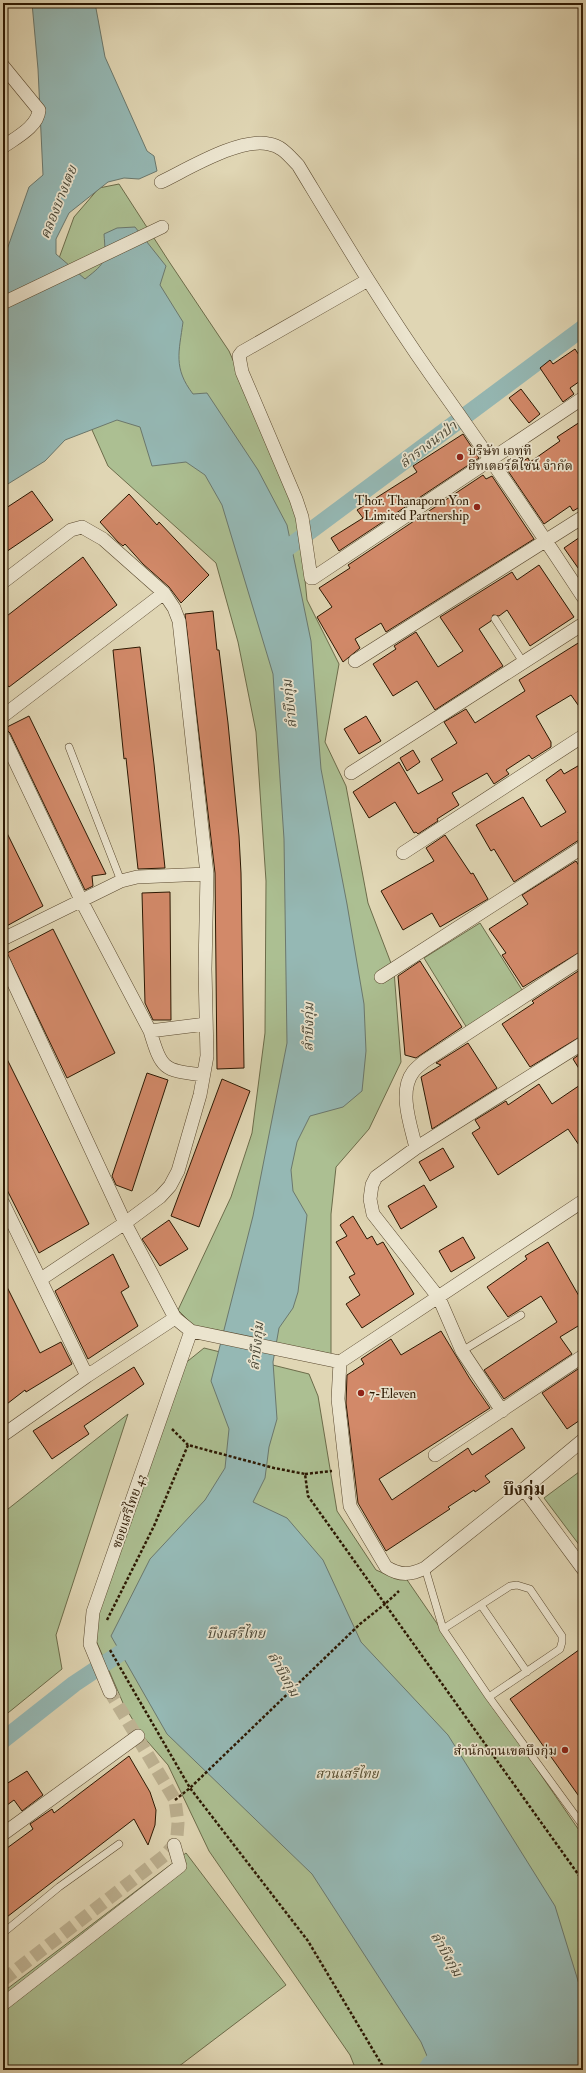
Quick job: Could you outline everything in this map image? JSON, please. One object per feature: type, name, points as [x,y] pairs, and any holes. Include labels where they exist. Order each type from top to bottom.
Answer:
[{"type":"street","points":[[3,66],[39,110],[38,117],[29,127],[3,147]]},
{"type":"street","points":[[161,182],[236,146],[251,143],[269,144],[284,150],[298,165],[368,280],[431,376],[446,394],[492,460],[583,597]]},
{"type":"street","points":[[3,303],[158,228]]},
{"type":"street","points":[[368,280],[242,352],[239,356],[242,372],[296,500],[303,527],[310,576],[313,578],[583,398]]},
{"type":"street","points":[[355,661],[583,517]]},
{"type":"street","points":[[3,582],[71,530],[82,527],[103,539],[164,592],[174,608],[179,621],[207,874],[207,1056],[200,1095],[178,1171],[170,1186],[160,1197],[126,1222],[41,1279]]},
{"type":"street","points":[[3,716],[164,592]]},
{"type":"street","points":[[351,773],[583,624]]},
{"type":"street","points":[[3,736],[82,902],[150,1031],[161,1062],[173,1071],[203,1075]]},
{"type":"street","points":[[403,853],[583,736]]},
{"type":"street","points":[[381,977],[583,847]]},
{"type":"street","points":[[3,939],[121,882],[137,878],[207,874]]},
{"type":"street","points":[[416,1148],[407,1105],[406,1091],[413,1072],[425,1061],[583,958]]},
{"type":"street","points":[[3,960],[126,1222],[175,1318],[191,1331],[340,1362],[439,1298],[583,1201]]},
{"type":"street","points":[[150,1031],[206,1024]]},
{"type":"street","points":[[502,1411],[462,1351],[439,1298],[373,1214],[370,1199],[372,1185],[376,1177],[416,1148],[583,1043]]},
{"type":"street","points":[[3,1203],[87,1376]]},
{"type":"street","points":[[3,1435],[87,1376],[175,1318]]},
{"type":"street","name":"ซอยเสรีไทย 43","points":[[110,1692],[90,1644],[93,1612],[191,1331]]},
{"type":"street","points":[[434,1455],[583,1356]]},
{"type":"street","points":[[340,1362],[338,1399],[350,1506],[386,1567],[393,1571],[413,1574],[425,1568],[581,1445]]},
{"type":"street","points":[[524,1489],[583,1569]]},
{"type":"street","points":[[3,1834],[138,1736]]},
{"type":"street","points":[[3,2004],[180,1866],[174,1845]]},
{"type":"lane","points":[[495,619],[524,662]]},
{"type":"lane","points":[[69,748],[121,882]]},
{"type":"lane","points":[[462,1351],[521,1315]]},
{"type":"lane","points":[[425,1568],[443,1629],[489,1697],[583,1826]]},
{"type":"lane","points":[[443,1629],[510,1586],[525,1586],[530,1590],[562,1636],[560,1649],[489,1697]]},
{"type":"lane","points":[[482,1605],[527,1672]]},
{"type":"lane","points":[[3,1933],[59,1887],[119,1844]]},
{"type":"path","points":[[160,1421],[164,1421],[188,1445],[221,1455],[305,1474],[346,1469]]},
{"type":"path","points":[[104,1627],[154,1526],[188,1445]]},
{"type":"path","points":[[305,1474],[308,1496],[583,1881]]},
{"type":"path","points":[[175,1800],[190,1788],[360,1624],[399,1592]]},
{"type":"path","points":[[108,1648],[190,1788],[308,1941],[385,2070]]},
{"type":"green space","points":[[119,184],[229,351],[298,509],[307,600],[339,664],[325,742],[346,786],[368,903],[394,971],[401,1062],[369,1129],[336,1167],[331,1214],[331,1354],[194,1326],[178,1310],[231,1197],[252,1133],[265,1033],[266,881],[256,732],[238,642],[216,563],[108,466],[73,387],[58,261],[74,217],[99,188]]},
{"type":"green space","points":[[480,923],[524,993],[467,1028],[424,958]]},
{"type":"green space","name":"สวนเสรีไทย","points":[[204,1348],[309,1374],[318,1396],[337,1511],[376,1570],[390,1576],[403,1574],[583,1836],[583,2070],[356,2070],[350,2055],[209,1851],[168,1765],[141,1734],[123,1703],[91,1629],[183,1365]]},
{"type":"green space","points":[[128,1414],[56,1635],[62,1669],[3,1717],[3,1513]]},
{"type":"green space","points":[[583,1469],[583,1550],[544,1498]]},
{"type":"green space","points":[[186,1853],[286,1985],[174,2070],[3,2070],[3,1992]]},
{"type":"water","points":[[32,3],[95,3],[105,57],[147,151],[154,156],[157,171],[139,179],[124,178],[108,182],[69,213],[56,239],[56,254],[85,279],[98,269],[104,260],[104,234],[117,228],[135,227],[166,266],[160,285],[183,322],[179,351],[182,376],[193,394],[207,393],[258,470],[287,525],[311,641],[321,769],[347,904],[364,1004],[366,1051],[362,1091],[343,1107],[310,1116],[297,1142],[291,1170],[293,1191],[307,1215],[298,1292],[293,1308],[279,1328],[273,1362],[277,1419],[269,1447],[265,1478],[253,1502],[287,1518],[323,1560],[361,1642],[448,1735],[555,1906],[583,1997],[583,2070],[433,2070],[421,2042],[312,1874],[167,1734],[111,1636],[150,1559],[205,1500],[225,1468],[229,1429],[211,1381],[253,1216],[287,1043],[284,839],[273,674],[222,505],[205,475],[186,462],[152,466],[140,427],[117,420],[65,440],[45,461],[3,487],[3,261],[29,187],[43,175],[38,69]]},
{"type":"building","points":[[575,349],[583,361],[583,379],[570,388],[574,394],[563,402],[540,368],[550,360],[553,364]]},
{"type":"building","points":[[521,389],[540,414],[529,423],[509,398]]},
{"type":"building","points":[[583,420],[583,505],[573,511],[570,506],[544,524],[508,471],[528,458],[530,462],[560,441],[557,437]]},
{"type":"building","points":[[463,434],[479,458],[339,551],[331,538],[363,518],[357,510],[417,472],[413,466]]},
{"type":"building","points":[[483,475],[486,479],[492,476],[534,539],[386,632],[381,623],[355,639],[360,648],[343,662],[317,617],[332,607],[319,588],[350,568],[348,565]]},
{"type":"building","points":[[32,491],[53,520],[3,554],[3,510]]},
{"type":"building","points":[[129,494],[157,525],[159,522],[209,575],[181,603],[169,587],[143,564],[125,544],[123,546],[118,542],[100,522]]},
{"type":"building","points":[[583,535],[583,575],[564,548]]},
{"type":"building","points":[[83,557],[117,605],[9,687],[3,680],[3,619]]},
{"type":"building","points":[[539,565],[574,617],[530,646],[507,610],[499,616],[493,615],[491,621],[479,629],[503,666],[435,710],[417,681],[393,696],[373,664],[396,649],[394,646],[416,632],[438,667],[463,651],[440,617],[512,572],[517,580]]},
{"type":"building","points":[[213,611],[217,650],[219,650],[228,723],[239,836],[241,873],[244,1068],[217,1069],[215,873],[185,614]]},
{"type":"building","points":[[583,640],[583,712],[571,695],[536,716],[551,742],[551,747],[532,759],[529,755],[506,770],[509,774],[494,784],[487,773],[452,793],[459,805],[437,819],[438,821],[418,834],[416,832],[414,833],[395,802],[369,818],[353,792],[399,762],[418,794],[443,780],[431,759],[457,743],[444,722],[466,709],[475,723],[525,691],[519,680]]},
{"type":"building","points":[[140,647],[165,868],[138,869],[126,758],[124,759],[113,650]]},
{"type":"building","points":[[29,716],[106,874],[92,876],[93,886],[85,890],[10,733],[5,728]]},
{"type":"building","points":[[366,716],[381,741],[359,754],[344,729]]},
{"type":"building","points":[[413,750],[420,762],[407,771],[400,758]]},
{"type":"building","points":[[583,763],[583,828],[578,832],[582,838],[514,882],[494,849],[491,851],[476,825],[523,797],[541,827],[566,812],[546,780],[561,769],[564,774]]},
{"type":"building","points":[[3,825],[43,906],[3,928]]},
{"type":"building","points":[[445,835],[471,874],[473,873],[488,899],[440,927],[432,913],[403,930],[381,891],[434,861],[426,848]]},
{"type":"building","points":[[576,861],[583,872],[583,950],[523,987],[502,955],[506,953],[489,929],[528,904],[522,895]]},
{"type":"building","points":[[170,892],[171,1020],[153,1020],[145,1003],[142,893]]},
{"type":"building","points":[[53,929],[115,1053],[67,1078],[7,953]]},
{"type":"building","points":[[420,961],[462,1027],[416,1058],[405,1055],[398,976]]},
{"type":"building","points":[[583,968],[583,1035],[530,1067],[502,1024],[534,1003],[532,1001]]},
{"type":"building","points":[[468,1043],[497,1088],[432,1129],[421,1077],[441,1065],[436,1063]]},
{"type":"building","points":[[3,1051],[89,1224],[39,1253],[3,1182]]},
{"type":"building","points":[[583,1052],[583,1075],[573,1059]]},
{"type":"building","points":[[147,1073],[168,1080],[132,1191],[116,1185],[112,1176]]},
{"type":"building","points":[[222,1079],[250,1091],[199,1227],[171,1216]]},
{"type":"building","points":[[583,1083],[583,1151],[568,1129],[498,1175],[472,1133],[480,1128],[475,1120],[506,1101],[508,1105],[539,1084],[552,1104]]},
{"type":"building","points":[[443,1148],[454,1167],[430,1181],[419,1162]]},
{"type":"building","points":[[424,1185],[437,1207],[401,1229],[388,1206]]},
{"type":"building","points":[[353,1216],[367,1239],[372,1236],[377,1245],[383,1242],[414,1294],[362,1328],[346,1304],[360,1295],[349,1277],[355,1274],[336,1242],[347,1236],[340,1225]]},
{"type":"building","points":[[169,1220],[188,1249],[160,1266],[142,1239]]},
{"type":"building","points":[[463,1237],[475,1258],[451,1272],[439,1251]]},
{"type":"building","points":[[548,1242],[583,1303],[583,1323],[560,1337],[572,1354],[504,1399],[484,1370],[557,1322],[541,1296],[508,1317],[487,1287],[527,1259],[525,1256]]},
{"type":"building","points":[[113,1254],[129,1287],[121,1292],[138,1326],[88,1359],[55,1291]]},
{"type":"building","points":[[3,1279],[40,1353],[61,1342],[72,1364],[26,1392],[25,1390],[3,1407]]},
{"type":"building","points":[[441,1331],[470,1379],[490,1408],[379,1479],[392,1500],[468,1448],[472,1455],[512,1428],[525,1448],[485,1476],[490,1482],[475,1492],[474,1490],[448,1507],[450,1509],[386,1551],[358,1503],[346,1403],[347,1375],[364,1364],[361,1359],[391,1339],[401,1355]]},
{"type":"building","points":[[134,1367],[144,1384],[84,1426],[89,1434],[52,1459],[33,1431]]},
{"type":"building","points":[[581,1367],[583,1371],[583,1418],[567,1429],[542,1393]]},
{"type":"building","name":"สำนักงานเขตบึงกุ่ม","points":[[583,1647],[583,1802],[510,1699]]},
{"type":"building","points":[[129,1756],[150,1792],[156,1810],[155,1825],[148,1845],[134,1819],[3,1920],[3,1851],[33,1829],[30,1824],[52,1809],[54,1813]]},
{"type":"building","points":[[27,1771],[43,1795],[22,1811],[14,1800],[3,1808],[3,1786]]},
{"type":"waterway","name":"ลำรางนาป่า","points":[[274,558],[583,328]]},
{"type":"waterway","points":[[3,1740],[74,1684],[140,1640]]},
{"type":"waterway","points":[[426,2070],[430,2064],[447,2050]]},
{"type":"tunnel","points":[[3,1980],[164,1856],[174,1845],[177,1836],[178,1823],[175,1800],[110,1692]]},
{"type":"place","name":"บริษัท เอทูที ฮีทเตอร์ดีไซน์ จำกัด","points":[[460,457]]},
{"type":"place","name":"Thor. Thanaporn Yon Limited Partnership","points":[[477,507]]},
{"type":"place","name":"7-Eleven","points":[[361,1393]]},
{"type":"place","name":"สำนักงานเขตบึงกุ่ม","points":[[565,1750]]},
{"type":"district","name":"บึงกุ่ม","points":[[524,1489]]},
{"type":"water label","name":"คลองบางเตย","points":[[58,202]]},
{"type":"water label","name":"ลำบึงกุ่ม","points":[[289,704]]},
{"type":"water label","name":"ลำบึงกุ่ม","points":[[308,1027]]},
{"type":"water label","name":"ลำบึงกุ่ม","points":[[256,1346]]},
{"type":"water label","name":"บึงเสรีไทย","points":[[236,1633]]},
{"type":"water label","name":"ลำบึงกุ่ม","points":[[284,1674]]},
{"type":"water label","name":"ลำบึงกุ่ม","points":[[447,1954]]}]
